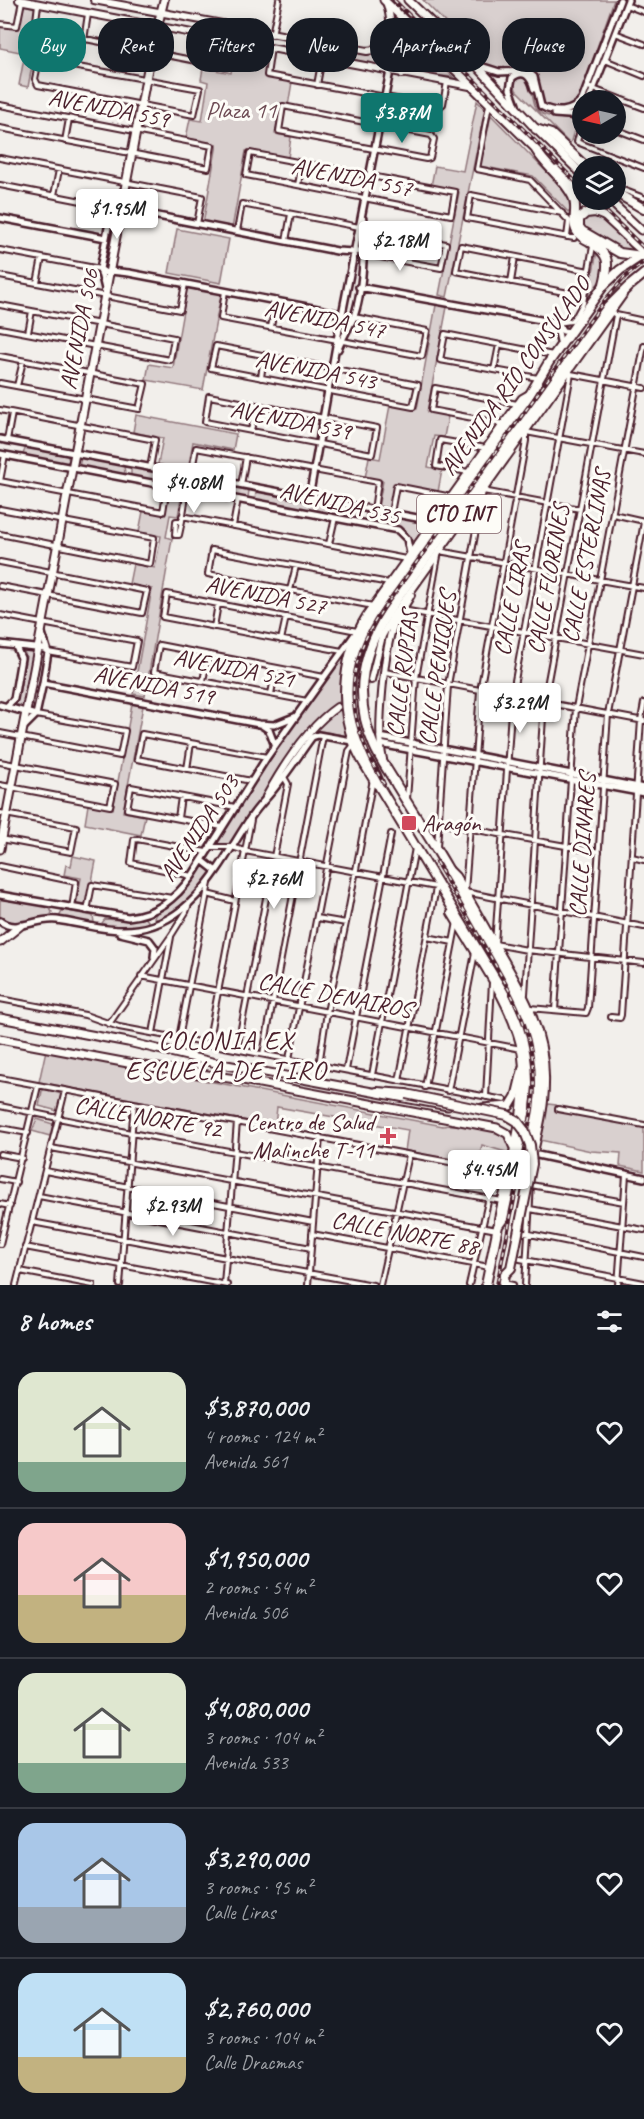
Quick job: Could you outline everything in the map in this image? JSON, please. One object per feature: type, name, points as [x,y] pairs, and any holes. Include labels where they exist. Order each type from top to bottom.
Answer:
[{"type":"highway","points":[[536,129],[551,134],[574,156]]},
{"type":"highway","points":[[536,150],[548,168],[573,196],[576,208],[575,226],[578,234],[605,254],[608,266],[604,285]]},
{"type":"highway","points":[[626,198],[644,209]]},
{"type":"highway","points":[[605,216],[592,212],[586,213],[579,219],[579,227],[617,252],[642,254]]},
{"type":"highway","name":"AVENIDA RÍO CONSULADO","points":[[529,394],[604,285],[642,254]]},
{"type":"highway","name":"AVENIDA RÍO CONSULADO","points":[[628,287],[644,274]]},
{"type":"highway","name":"CTO INT","points":[[503,1284],[528,1184],[524,1174],[537,1122],[540,1074],[538,1054],[530,1022],[518,996],[451,880],[448,869],[374,747],[367,728],[362,696],[363,675],[370,646],[379,627],[606,309],[628,287]]},
{"type":"highway","name":"CTO INT","points":[[380,788],[357,738],[351,716],[352,665],[360,640],[387,593],[529,394]]},
{"type":"highway","points":[[530,417],[543,408]]},
{"type":"highway","points":[[457,518],[469,511]]},
{"type":"highway","points":[[415,584],[420,569]]},
{"type":"highway","points":[[387,593],[389,583],[399,577]]},
{"type":"highway","name":"AVENIDA RÍO CONSULADO","points":[[380,788],[429,871]]},
{"type":"highway","name":"CTO INT","points":[[429,871],[435,877],[496,978],[520,1026],[526,1048],[529,1076],[522,1119],[503,1219],[498,1228],[486,1285]]},
{"type":"highway","points":[[377,1092],[406,1094],[507,1115],[517,1121],[524,1130],[530,1145],[532,1164],[511,1268],[505,1274]]},
{"type":"main road","points":[[21,0],[118,18]]},
{"type":"main road","points":[[94,0],[187,18]]},
{"type":"main road","name":"AVENIDA 506","points":[[159,18],[166,0]]},
{"type":"main road","points":[[367,51],[382,45],[390,32],[391,16],[385,0]]},
{"type":"main road","points":[[385,0],[572,184]]},
{"type":"main road","points":[[408,0],[427,18]]},
{"type":"main road","points":[[108,16],[110,3]]},
{"type":"main road","points":[[358,50],[367,51],[402,45],[411,48],[416,55],[416,64],[408,72],[402,74]]},
{"type":"main road","name":"AVENIDA 506","points":[[0,849],[3,813],[12,787],[148,72]]},
{"type":"main road","points":[[394,72],[470,86]]},
{"type":"main road","points":[[482,72],[572,164]]},
{"type":"main road","points":[[598,210],[642,254]]},
{"type":"main road","points":[[620,210],[643,232]]},
{"type":"main road","name":"AVENIDA RÍO CONSULADO","points":[[415,584],[614,314],[628,287]]},
{"type":"main road","name":"AVENIDA RÍO CONSULADO","points":[[380,788],[353,743],[346,713],[344,682],[348,657],[357,631],[522,398],[529,394]]},
{"type":"main road","points":[[371,681],[385,630],[415,584]]},
{"type":"main road","name":"CTO INT","points":[[384,764],[380,741],[385,672],[392,632],[415,584]]},
{"type":"main road","points":[[266,797],[275,780],[313,728],[337,707]]},
{"type":"main road","name":"CTO INT","points":[[448,869],[456,876],[530,1008],[541,1040],[545,1064],[545,1093],[537,1122]]},
{"type":"main road","name":"AVENIDA RÍO CONSULADO","points":[[429,871],[509,1014],[521,1049],[522,1119]]},
{"type":"main road","points":[[0,942],[20,926]]},
{"type":"main road","points":[[0,1018],[128,1042],[216,1063],[459,1108],[510,1106],[515,1100],[523,1067]]},
{"type":"main road","points":[[0,1039],[144,1066],[243,1080],[497,1128],[508,1134],[513,1146]]},
{"type":"main road","name":"CTO INT","points":[[498,1228],[507,1173],[518,1135]]},
{"type":"main road","name":"CTO INT","points":[[528,1184],[534,1139]]},
{"type":"street","points":[[0,24],[17,26],[21,0]]},
{"type":"street","points":[[274,24],[279,0]]},
{"type":"street","points":[[591,88],[620,0]]},
{"type":"street","points":[[490,69],[499,72],[527,70],[536,81],[539,103],[547,109],[563,111],[574,108],[591,88],[605,60],[627,3],[644,12]]},
{"type":"street","points":[[36,18],[38,4]]},
{"type":"street","points":[[86,26],[88,13]]},
{"type":"street","points":[[615,33],[644,44]]},
{"type":"street","points":[[39,60],[146,80],[200,89],[194,115],[35,83],[39,60]]},
{"type":"street","points":[[605,60],[644,76]]},
{"type":"street","points":[[267,72],[267,75],[441,107],[447,81]]},
{"type":"street","points":[[318,85],[320,72]]},
{"type":"street","points":[[309,498],[339,340],[341,317],[361,227],[390,72]]},
{"type":"street","points":[[518,110],[509,85],[512,78],[522,74],[531,79],[541,111],[572,116]]},
{"type":"street","points":[[591,88],[644,108]]},
{"type":"street","name":"AVENIDA 559","points":[[0,105],[212,146],[208,168],[132,154]]},
{"type":"street","points":[[489,105],[477,169],[531,180],[569,222],[567,237]]},
{"type":"street","points":[[283,106],[380,125],[433,136],[429,159],[279,131],[283,106]]},
{"type":"street","points":[[65,141],[69,119]]},
{"type":"street","points":[[0,128],[132,154]]},
{"type":"street","points":[[626,133],[644,140]]},
{"type":"street","points":[[584,144],[644,168]]},
{"type":"street","name":"AVENIDA 557","points":[[302,163],[250,153],[246,176],[451,215],[455,192],[370,176]]},
{"type":"street","points":[[0,158],[126,185],[202,197],[197,224]]},
{"type":"street","points":[[298,185],[302,163],[370,176]]},
{"type":"street","points":[[54,195],[59,169]]},
{"type":"street","points":[[0,185],[112,207],[122,206],[127,210],[337,251],[359,251],[364,254],[441,268],[446,243],[242,204],[237,231]]},
{"type":"street","points":[[105,293],[100,269],[112,207],[126,185]]},
{"type":"street","points":[[626,191],[644,198]]},
{"type":"street","points":[[561,213],[471,195],[467,218],[574,238]]},
{"type":"street","points":[[286,241],[291,214]]},
{"type":"street","points":[[0,218],[106,238]]},
{"type":"street","points":[[339,340],[354,317],[364,254],[361,227]]},
{"type":"street","points":[[584,296],[456,271],[461,246],[589,271]]},
{"type":"street","points":[[359,287],[555,323],[566,323],[573,319],[581,307],[593,246]]},
{"type":"street","points":[[0,250],[100,269],[106,273],[110,271],[276,300],[334,312],[347,320],[354,317]]},
{"type":"street","points":[[511,282],[515,257]]},
{"type":"street","points":[[37,283],[42,258]]},
{"type":"street","points":[[0,276],[105,293],[180,310],[185,284]]},
{"type":"street","name":"AVENIDA 547","points":[[225,291],[221,318],[422,356],[427,331],[354,317]]},
{"type":"street","points":[[271,327],[276,300]]},
{"type":"street","points":[[0,305],[174,338],[170,360],[0,328]]},
{"type":"street","points":[[28,333],[32,311]]},
{"type":"street","points":[[614,314],[644,321]]},
{"type":"street","name":"CALLE FLORINES","points":[[525,996],[544,702],[604,380],[614,314]]},
{"type":"street","points":[[555,323],[563,331],[571,332]]},
{"type":"street","points":[[555,323],[560,335],[561,346]]},
{"type":"street","points":[[539,379],[440,360],[445,334],[554,355]]},
{"type":"street","points":[[494,370],[499,345]]},
{"type":"street","name":"AVENIDA 543","points":[[264,356],[216,346],[211,368],[413,407],[418,385],[333,369]]},
{"type":"street","name":"CALLE ESTERLINAS","points":[[555,1010],[576,708],[644,346]]},
{"type":"street","points":[[0,356],[145,384],[139,409],[0,383]]},
{"type":"street","points":[[261,378],[264,356],[333,369]]},
{"type":"street","points":[[17,386],[23,360]]},
{"type":"street","points":[[570,373],[644,388]]},
{"type":"street","name":"CALLE LIRAS","points":[[495,944],[512,697],[570,373]]},
{"type":"street","points":[[504,424],[431,410],[435,388],[518,404]]},
{"type":"street","name":"AVENIDA 539","points":[[256,405],[209,396],[205,422],[372,454],[377,428],[324,418]]},
{"type":"street","points":[[251,431],[256,405],[324,418]]},
{"type":"street","points":[[0,410],[155,440],[150,468]]},
{"type":"street","points":[[8,440],[12,413]]},
{"type":"street","points":[[644,454],[526,432],[480,691],[465,892],[562,913],[644,927]]},
{"type":"street","name":"AVENIDA 535","points":[[0,439],[422,519],[440,513]]},
{"type":"street","points":[[469,472],[436,466],[440,440],[486,448]]},
{"type":"street","points":[[19,457],[23,443]]},
{"type":"street","points":[[191,475],[196,448],[314,470],[378,483],[374,510]]},
{"type":"street","points":[[3,454],[0,481],[163,512],[167,486]]},
{"type":"street","name":"AVENIDA 535","points":[[3,454],[398,530],[407,539],[408,557]]},
{"type":"street","points":[[241,485],[246,457]]},
{"type":"street","points":[[126,478],[129,464]]},
{"type":"street","points":[[391,513],[396,486],[452,496]]},
{"type":"street","points":[[250,502],[253,487]]},
{"type":"street","points":[[187,489],[182,518],[408,557]]},
{"type":"street","points":[[483,491],[580,509]]},
{"type":"street","name":"CALLE PENIQUES","points":[[437,850],[448,685],[483,491]]},
{"type":"street","points":[[233,526],[238,499]]},
{"type":"street","points":[[359,522],[361,508]]},
{"type":"street","points":[[0,509],[154,538],[150,564],[0,534]]},
{"type":"street","points":[[613,514],[644,521]]},
{"type":"street","points":[[329,544],[334,518]]},
{"type":"street","name":"CALLE DINARES","points":[[555,1010],[586,1012],[588,1008],[608,714],[644,521]]},
{"type":"street","points":[[373,606],[208,574],[212,550],[389,583]]},
{"type":"street","points":[[439,551],[644,588]]},
{"type":"street","name":"CALLE RUPIAS","points":[[406,801],[416,678],[439,551]]},
{"type":"street","points":[[0,562],[147,591],[142,613],[0,586]]},
{"type":"street","points":[[290,590],[296,566]]},
{"type":"street","name":"AVENIDA 527","points":[[214,627],[163,617],[167,594],[357,631]]},
{"type":"street","points":[[218,604],[214,627],[342,651]]},
{"type":"street","points":[[402,610],[644,654]]},
{"type":"street","points":[[0,615],[42,627],[137,641],[132,668],[48,652],[44,649],[0,644]]},
{"type":"street","points":[[282,640],[286,617]]},
{"type":"street","name":"AVENIDA 506","points":[[23,729],[36,715],[43,683],[48,652],[42,627]]},
{"type":"street","name":"AVENIDA 503","points":[[149,914],[172,898],[192,876],[267,757],[357,631]]},
{"type":"street","name":"AVENIDA 521","points":[[208,655],[159,645],[154,672],[307,701]]},
{"type":"street","points":[[8,706],[14,699],[21,658],[16,647]]},
{"type":"street","points":[[203,681],[208,655],[324,677]]},
{"type":"street","points":[[271,694],[276,668]]},
{"type":"street","points":[[385,672],[642,721]]},
{"type":"street","name":"AVENIDA 519","points":[[43,683],[259,724],[274,725],[296,717]]},
{"type":"street","points":[[611,1017],[620,1018],[621,1015],[644,703]]},
{"type":"street","points":[[0,705],[26,710],[36,715],[125,731],[120,756],[0,733]]},
{"type":"street","points":[[259,724],[269,730],[275,746]]},
{"type":"street","points":[[252,781],[137,759],[142,734],[267,757]]},
{"type":"street","points":[[263,1054],[323,735],[353,743],[349,752],[289,1059]]},
{"type":"street","name":"AVENIDA 503","points":[[0,921],[8,927],[40,920],[56,920],[113,931],[154,925],[174,915],[189,904],[216,871],[252,816],[312,737],[323,735]]},
{"type":"street","points":[[380,741],[605,784],[644,788]]},
{"type":"street","points":[[187,769],[191,743]]},
{"type":"street","points":[[0,762],[115,784],[110,806],[0,784]]},
{"type":"street","points":[[237,1049],[288,784],[284,776]]},
{"type":"street","points":[[319,1065],[327,1012],[373,779]]},
{"type":"street","points":[[222,827],[127,809],[131,787],[235,807]]},
{"type":"street","points":[[637,789],[644,793]]},
{"type":"street","points":[[178,818],[181,797]]},
{"type":"street","points":[[1,839],[71,852],[76,827],[3,813]]},
{"type":"street","points":[[208,1044],[252,816]]},
{"type":"street","points":[[438,823],[600,852]]},
{"type":"street","points":[[346,1070],[391,834]]},
{"type":"street","points":[[192,876],[131,863],[135,839],[208,850],[232,847],[436,887],[399,1081]]},
{"type":"street","points":[[372,1075],[415,847]]},
{"type":"street","points":[[632,857],[644,860]]},
{"type":"street","points":[[202,860],[216,871]]},
{"type":"street","points":[[0,866],[76,882],[72,908]]},
{"type":"street","points":[[179,1038],[209,880]]},
{"type":"street","points":[[87,911],[92,885],[172,898]]},
{"type":"street","points":[[207,894],[235,901]]},
{"type":"street","points":[[0,895],[100,914],[128,917],[149,914],[154,925]]},
{"type":"street","points":[[109,1024],[154,957],[171,936],[189,904]]},
{"type":"street","points":[[56,920],[57,906]]},
{"type":"street","points":[[97,927],[100,914]]},
{"type":"street","points":[[317,918],[346,923]]},
{"type":"street","points":[[424,1086],[457,922]]},
{"type":"street","points":[[113,931],[149,940],[155,948],[154,957]]},
{"type":"street","points":[[153,1033],[171,936]]},
{"type":"street","points":[[427,937],[453,942]]},
{"type":"street","points":[[495,944],[527,950],[644,963]]},
{"type":"street","points":[[448,1091],[475,952]]},
{"type":"street","name":"CALLE DENAIROS","points":[[141,976],[521,1049]]},
{"type":"street","points":[[486,1097],[492,981]]},
{"type":"street","points":[[0,997],[85,1015],[109,1024],[153,1033],[448,1091],[505,1100]]},
{"type":"street","points":[[530,1008],[555,1010]]},
{"type":"street","points":[[0,1078],[507,1173]]},
{"type":"street","points":[[0,1245],[38,1086]]},
{"type":"street","points":[[16,1285],[65,1091]]},
{"type":"street","points":[[120,1285],[134,1103]]},
{"type":"street","name":"CALLE NORTE 92","points":[[0,1106],[58,1119],[502,1201]]},
{"type":"street","points":[[558,1109],[644,1125]]},
{"type":"street","points":[[25,1247],[225,1285],[237,1122]]},
{"type":"street","points":[[0,1128],[28,1133]]},
{"type":"street","points":[[308,1285],[320,1137]]},
{"type":"street","points":[[51,1148],[482,1227],[498,1228]]},
{"type":"street","points":[[0,1154],[22,1158]]},
{"type":"street","points":[[533,1154],[644,1178]]},
{"type":"street","points":[[380,1285],[409,1155]]},
{"type":"street","name":"CALLE NORTE 88","points":[[45,1171],[313,1222]]},
{"type":"street","points":[[469,1285],[495,1171]]},
{"type":"street","points":[[618,1285],[626,1175]]},
{"type":"street","points":[[0,1179],[16,1182]]},
{"type":"street","points":[[525,1285],[530,1209],[528,1184],[624,1202]]},
{"type":"street","points":[[39,1196],[311,1248]]},
{"type":"street","points":[[0,1204],[10,1206]]},
{"type":"street","points":[[530,1209],[644,1230]]},
{"type":"street","points":[[32,1222],[373,1285]]},
{"type":"street","points":[[519,1232],[644,1257]]},
{"type":"street","name":"CALLE NORTE 88","points":[[312,1234],[490,1267]]},
{"type":"street","points":[[515,1258],[644,1283]]},
{"type":"street","points":[[20,1271],[93,1285]]},
{"type":"street","points":[[503,1284],[513,1285]]},
{"type":"green space","points":[[423,0],[614,0],[582,90],[572,90],[572,106],[561,109],[546,107],[543,104],[537,81],[531,72],[585,72],[585,18],[502,18],[501,70],[490,67],[490,18],[441,18]]},
{"type":"green space","points":[[24,5],[36,8],[34,18],[21,18]]},
{"type":"green space","points":[[0,26],[18,29],[18,52],[0,48]]},
{"type":"green space","points":[[358,53],[370,54],[370,63],[358,61]]},
{"type":"green space","points":[[21,72],[31,72],[28,87],[19,85]]},
{"type":"green space","name":"Plaza 11","points":[[202,72],[266,72],[265,77],[292,82],[288,106],[280,105],[275,134],[291,137],[288,158],[246,151],[232,229],[203,224],[217,144],[186,138],[190,119],[202,121],[208,82],[201,80]]},
{"type":"green space","points":[[448,72],[453,77],[413,73]]},
{"type":"green space","points":[[519,76],[525,76],[539,111],[543,114],[572,120],[570,144],[516,90],[514,82]]},
{"type":"green space","points":[[477,101],[485,109],[447,297],[439,295],[459,192],[431,186],[435,166],[463,171]]},
{"type":"green space","points":[[491,115],[569,195],[572,199],[573,217],[533,176],[480,166]]},
{"type":"green space","points":[[595,215],[638,251],[624,251],[585,230],[583,226],[585,216]]},
{"type":"green space","points":[[177,229],[229,239],[221,283],[169,273]]},
{"type":"green space","points":[[597,251],[605,265],[603,276],[588,298]]},
{"type":"green space","points":[[187,288],[221,294],[203,390],[146,380],[149,364],[173,368]]},
{"type":"green space","points":[[436,305],[447,307],[427,412],[448,416],[444,437],[434,436],[428,467],[442,470],[438,492],[394,484],[389,509],[378,507],[383,481],[365,478],[369,457],[380,459],[390,405],[417,409]]},
{"type":"green space","points":[[136,415],[236,434],[233,450],[193,442],[187,475],[157,469],[163,438],[133,432]]},
{"type":"green space","points":[[26,447],[67,455],[69,460],[66,464],[25,456],[23,454]]},
{"type":"green space","points":[[81,457],[124,466],[125,473],[121,475],[79,467]]},
{"type":"green space","points":[[133,467],[244,488],[249,491],[248,497],[131,477]]},
{"type":"green space","points":[[170,491],[182,493],[178,516],[170,515],[166,537],[172,539],[145,696],[133,694],[152,589],[129,584],[133,564],[155,568],[161,536],[139,532],[143,511],[165,515]]},
{"type":"green space","points":[[261,491],[358,510],[358,518],[255,500],[256,492]]},
{"type":"green space","points":[[366,512],[420,522],[432,520],[414,543],[410,536],[400,528],[365,520]]},
{"type":"green space","points":[[23,649],[34,653],[23,706],[13,704],[18,699],[26,656]]},
{"type":"green space","points":[[347,651],[341,678],[340,701],[312,726],[231,845],[215,845],[283,740]]},
{"type":"green space","points":[[132,704],[143,706],[123,812],[145,816],[141,835],[85,824],[88,805],[113,809]]},
{"type":"green space","points":[[341,707],[347,736],[316,730],[326,718]]},
{"type":"green space","points":[[73,856],[96,861],[87,907],[76,905],[81,878],[64,875],[66,865],[71,866]]},
{"type":"green space","points":[[205,866],[212,873],[195,894],[159,920],[154,918],[156,913],[182,895],[201,867]]},
{"type":"green space","points":[[0,899],[49,907],[52,912],[49,916],[22,922],[9,922],[0,917]]},
{"type":"green space","points":[[63,910],[93,916],[94,922],[89,924],[61,918],[59,917]]},
{"type":"green space","points":[[145,917],[147,924],[130,927],[118,928],[102,923],[105,919]]},
{"type":"green space","points":[[46,1050],[443,1126],[477,1127],[511,1137],[509,1153],[482,1145],[478,1164],[405,1151],[408,1130],[277,1107],[275,1126],[39,1082]]},
{"type":"green space","points":[[45,1089],[61,1094],[58,1111],[39,1106],[42,1091]]},
{"type":"green space","points":[[548,1104],[556,1105],[556,1111],[644,1127],[644,1171],[620,1166],[621,1153],[591,1151],[540,1140]]},
{"type":"green space","points":[[37,1119],[53,1124],[50,1136],[32,1131]]},
{"type":"tunnel","points":[[337,707],[361,691],[371,680]]},
{"type":"railway","points":[[394,0],[572,178]]},
{"type":"railway","points":[[604,210],[644,248]]},
{"type":"railway","points":[[384,784],[362,739],[356,717],[355,675],[369,632],[383,609],[605,300],[625,277],[644,262]]},
{"type":"railway","points":[[436,862],[515,1002],[529,1042],[533,1063],[532,1110],[497,1285]]},
{"type":"place","name":"Aragón","points":[[409,823]]},
{"type":"place","name":"Centro de Salud Malinche T-11","points":[[388,1136]]},
{"type":"district","name":"COLONIA EX ESCUELA DE TIRO","points":[[226,1055]]}]
